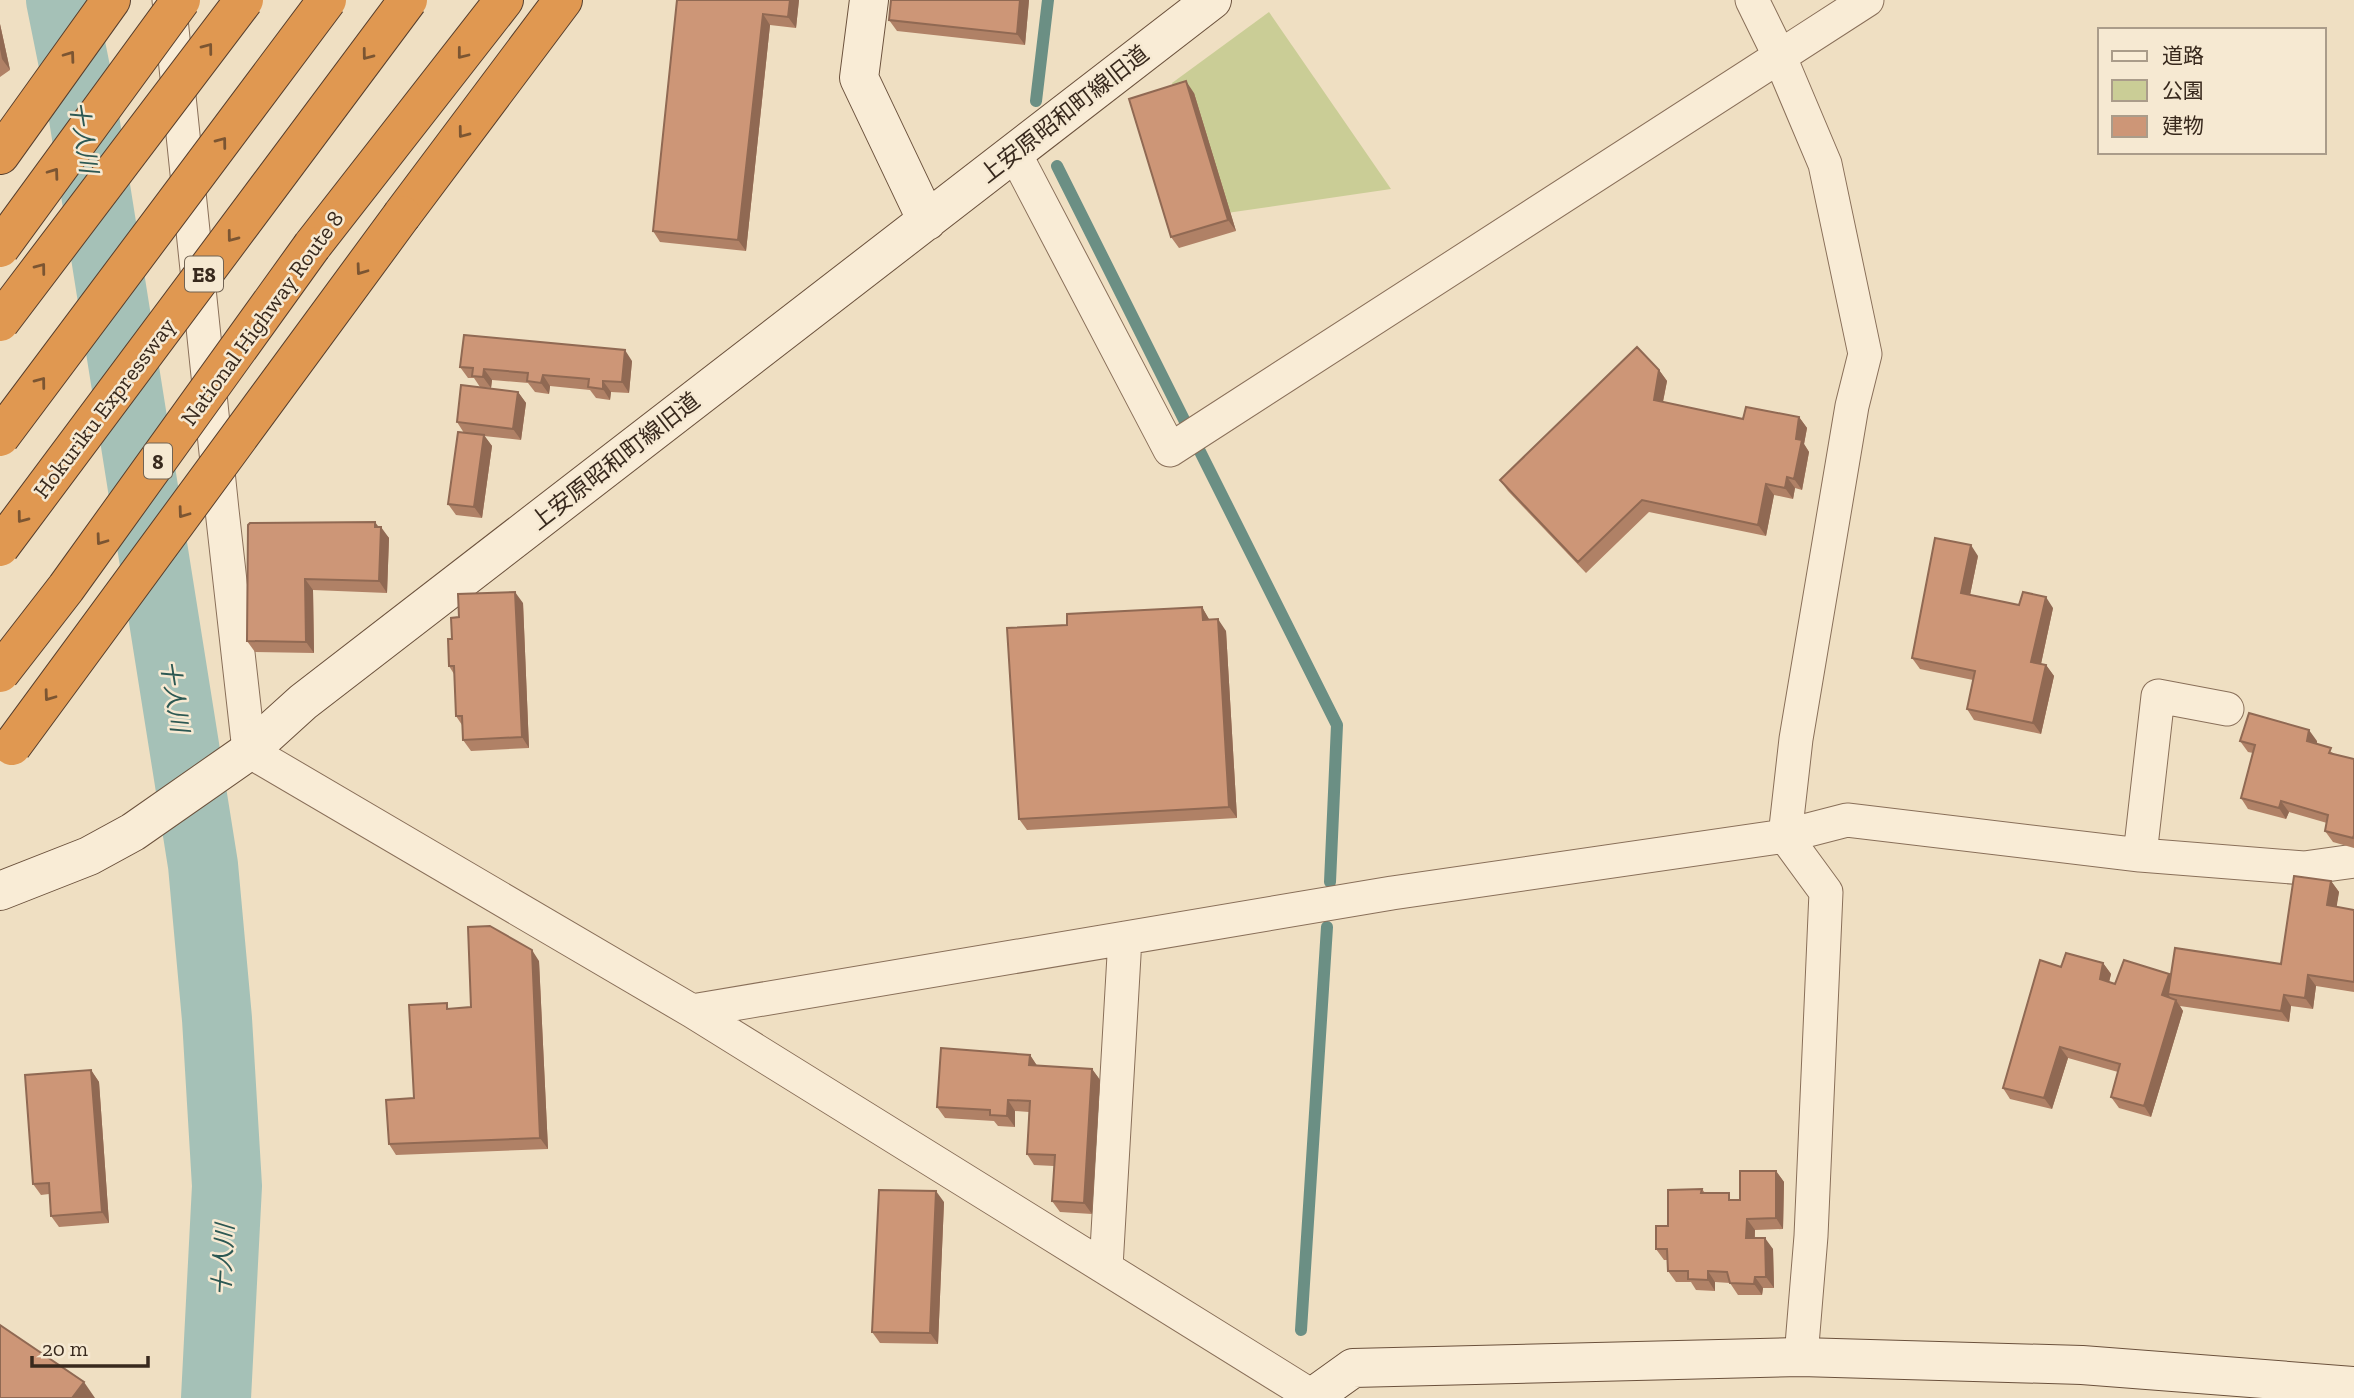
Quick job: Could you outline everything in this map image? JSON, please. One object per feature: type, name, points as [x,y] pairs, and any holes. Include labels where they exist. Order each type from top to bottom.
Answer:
[{"type":"highway","points":[[0,155],[111,0]]},
{"type":"highway","points":[[0,248],[181,0]]},
{"type":"highway","points":[[0,322],[244,0]]},
{"type":"highway","points":[[0,437],[327,0]]},
{"type":"highway","name":"Hokuriku Expressway","points":[[0,547],[408,0]]},
{"type":"highway","name":"National Highway Route 8","points":[[0,673],[66,588],[312,246],[504,0]]},
{"type":"highway","points":[[6,754],[563,0]]},
{"type":"street","points":[[169,0],[249,751],[692,1011],[1314,1397],[1353,1368],[1801,1357],[2082,1365],[2263,1389],[2354,1386]]},
{"type":"street","points":[[869,0],[859,78],[926,221]]},
{"type":"street","name":"上安原昭和町線旧道","points":[[0,891],[89,856],[133,832],[249,751],[314,693],[1212,0]]},
{"type":"street","points":[[1752,0],[1779,55],[1825,164],[1865,354],[1852,406],[1796,739],[1785,836],[1826,892],[1811,1236],[1801,1357]]},
{"type":"street","points":[[1014,152],[1170,450],[1867,0]]},
{"type":"street","points":[[2140,855],[2158,696],[2227,709]]},
{"type":"street","points":[[692,1011],[1392,893],[1785,836],[1847,820],[2140,855],[2304,868],[2354,861]]},
{"type":"street","points":[[1106,1267],[1125,938]]},
{"type":"green space","points":[[1269,12],[1391,189],[1213,215],[1172,83]]},
{"type":"building","points":[[677,0],[790,0],[788,17],[763,14],[738,240],[653,231]]},
{"type":"building","points":[[891,0],[1020,0],[1017,34],[889,20]]},
{"type":"building","points":[[1186,81],[1228,220],[1171,237],[1129,99]]},
{"type":"building","points":[[464,335],[625,350],[622,382],[603,381],[603,389],[588,387],[589,379],[543,375],[541,383],[527,381],[528,373],[484,369],[483,377],[472,376],[473,368],[460,367]]},
{"type":"building","points":[[1637,347],[1659,370],[1654,400],[1743,419],[1746,407],[1799,417],[1796,439],[1802,440],[1794,479],[1787,477],[1785,488],[1766,484],[1758,525],[1642,500],[1578,562],[1500,480]]},
{"type":"building","points":[[461,385],[518,392],[513,429],[457,422]]},
{"type":"building","points":[[458,432],[484,435],[474,507],[448,504]]},
{"type":"building","points":[[375,522],[375,527],[381,527],[379,581],[305,579],[306,642],[247,641],[250,523]]},
{"type":"building","points":[[1935,538],[1971,545],[1961,593],[2019,605],[2023,592],[2046,597],[2031,662],[2046,665],[2033,723],[1967,709],[1975,671],[1912,658]]},
{"type":"building","points":[[515,592],[522,737],[463,740],[462,716],[456,716],[454,666],[449,666],[448,639],[452,639],[451,618],[459,617],[458,594]]},
{"type":"building","points":[[1202,607],[1203,620],[1218,619],[1229,807],[1019,819],[1007,628],[1067,625],[1067,614]]},
{"type":"building","points":[[2249,713],[2309,730],[2307,741],[2331,748],[2329,753],[2354,759],[2353,838],[2325,831],[2328,815],[2281,801],[2279,808],[2241,798],[2255,745],[2240,741]]},
{"type":"building","points":[[2294,876],[2331,881],[2327,905],[2354,910],[2354,982],[2308,975],[2305,998],[2284,995],[2281,1011],[2168,994],[2175,948],[2281,964]]},
{"type":"building","points":[[490,926],[532,950],[540,1138],[389,1144],[386,1100],[414,1098],[409,1005],[447,1003],[447,1009],[471,1007],[468,927]]},
{"type":"building","points":[[2066,953],[2103,963],[2100,979],[2115,984],[2124,960],[2169,974],[2162,995],[2176,1000],[2144,1106],[2111,1097],[2120,1064],[2060,1047],[2044,1098],[2003,1088],[2040,960],[2061,967]]},
{"type":"building","points":[[941,1048],[1030,1055],[1029,1065],[1092,1069],[1084,1203],[1052,1201],[1055,1155],[1027,1154],[1030,1101],[1008,1100],[1007,1116],[990,1115],[990,1110],[937,1107]]},
{"type":"building","points":[[91,1070],[102,1212],[51,1216],[49,1183],[33,1184],[25,1075]]},
{"type":"building","points":[[1740,1171],[1776,1171],[1776,1218],[1747,1219],[1746,1238],[1765,1238],[1766,1277],[1755,1277],[1754,1284],[1730,1283],[1727,1272],[1708,1271],[1708,1280],[1688,1279],[1688,1271],[1668,1271],[1667,1249],[1656,1249],[1656,1226],[1668,1226],[1668,1190],[1702,1189],[1701,1193],[1729,1193],[1729,1200],[1740,1200]]},
{"type":"building","points":[[879,1190],[936,1191],[930,1333],[872,1332]]},
{"type":"building","points":[[0,1325],[84,1382],[72,1398],[0,1398]]},
{"type":"waterway","name":"十人川","points":[[61,0],[81,99],[203,865],[217,1019],[227,1186],[216,1398]]},
{"type":"waterway","points":[[1036,101],[1048,0]]},
{"type":"waterway","points":[[1057,166],[1337,725],[1330,882]]},
{"type":"waterway","points":[[1301,1330],[1327,927]]}]
